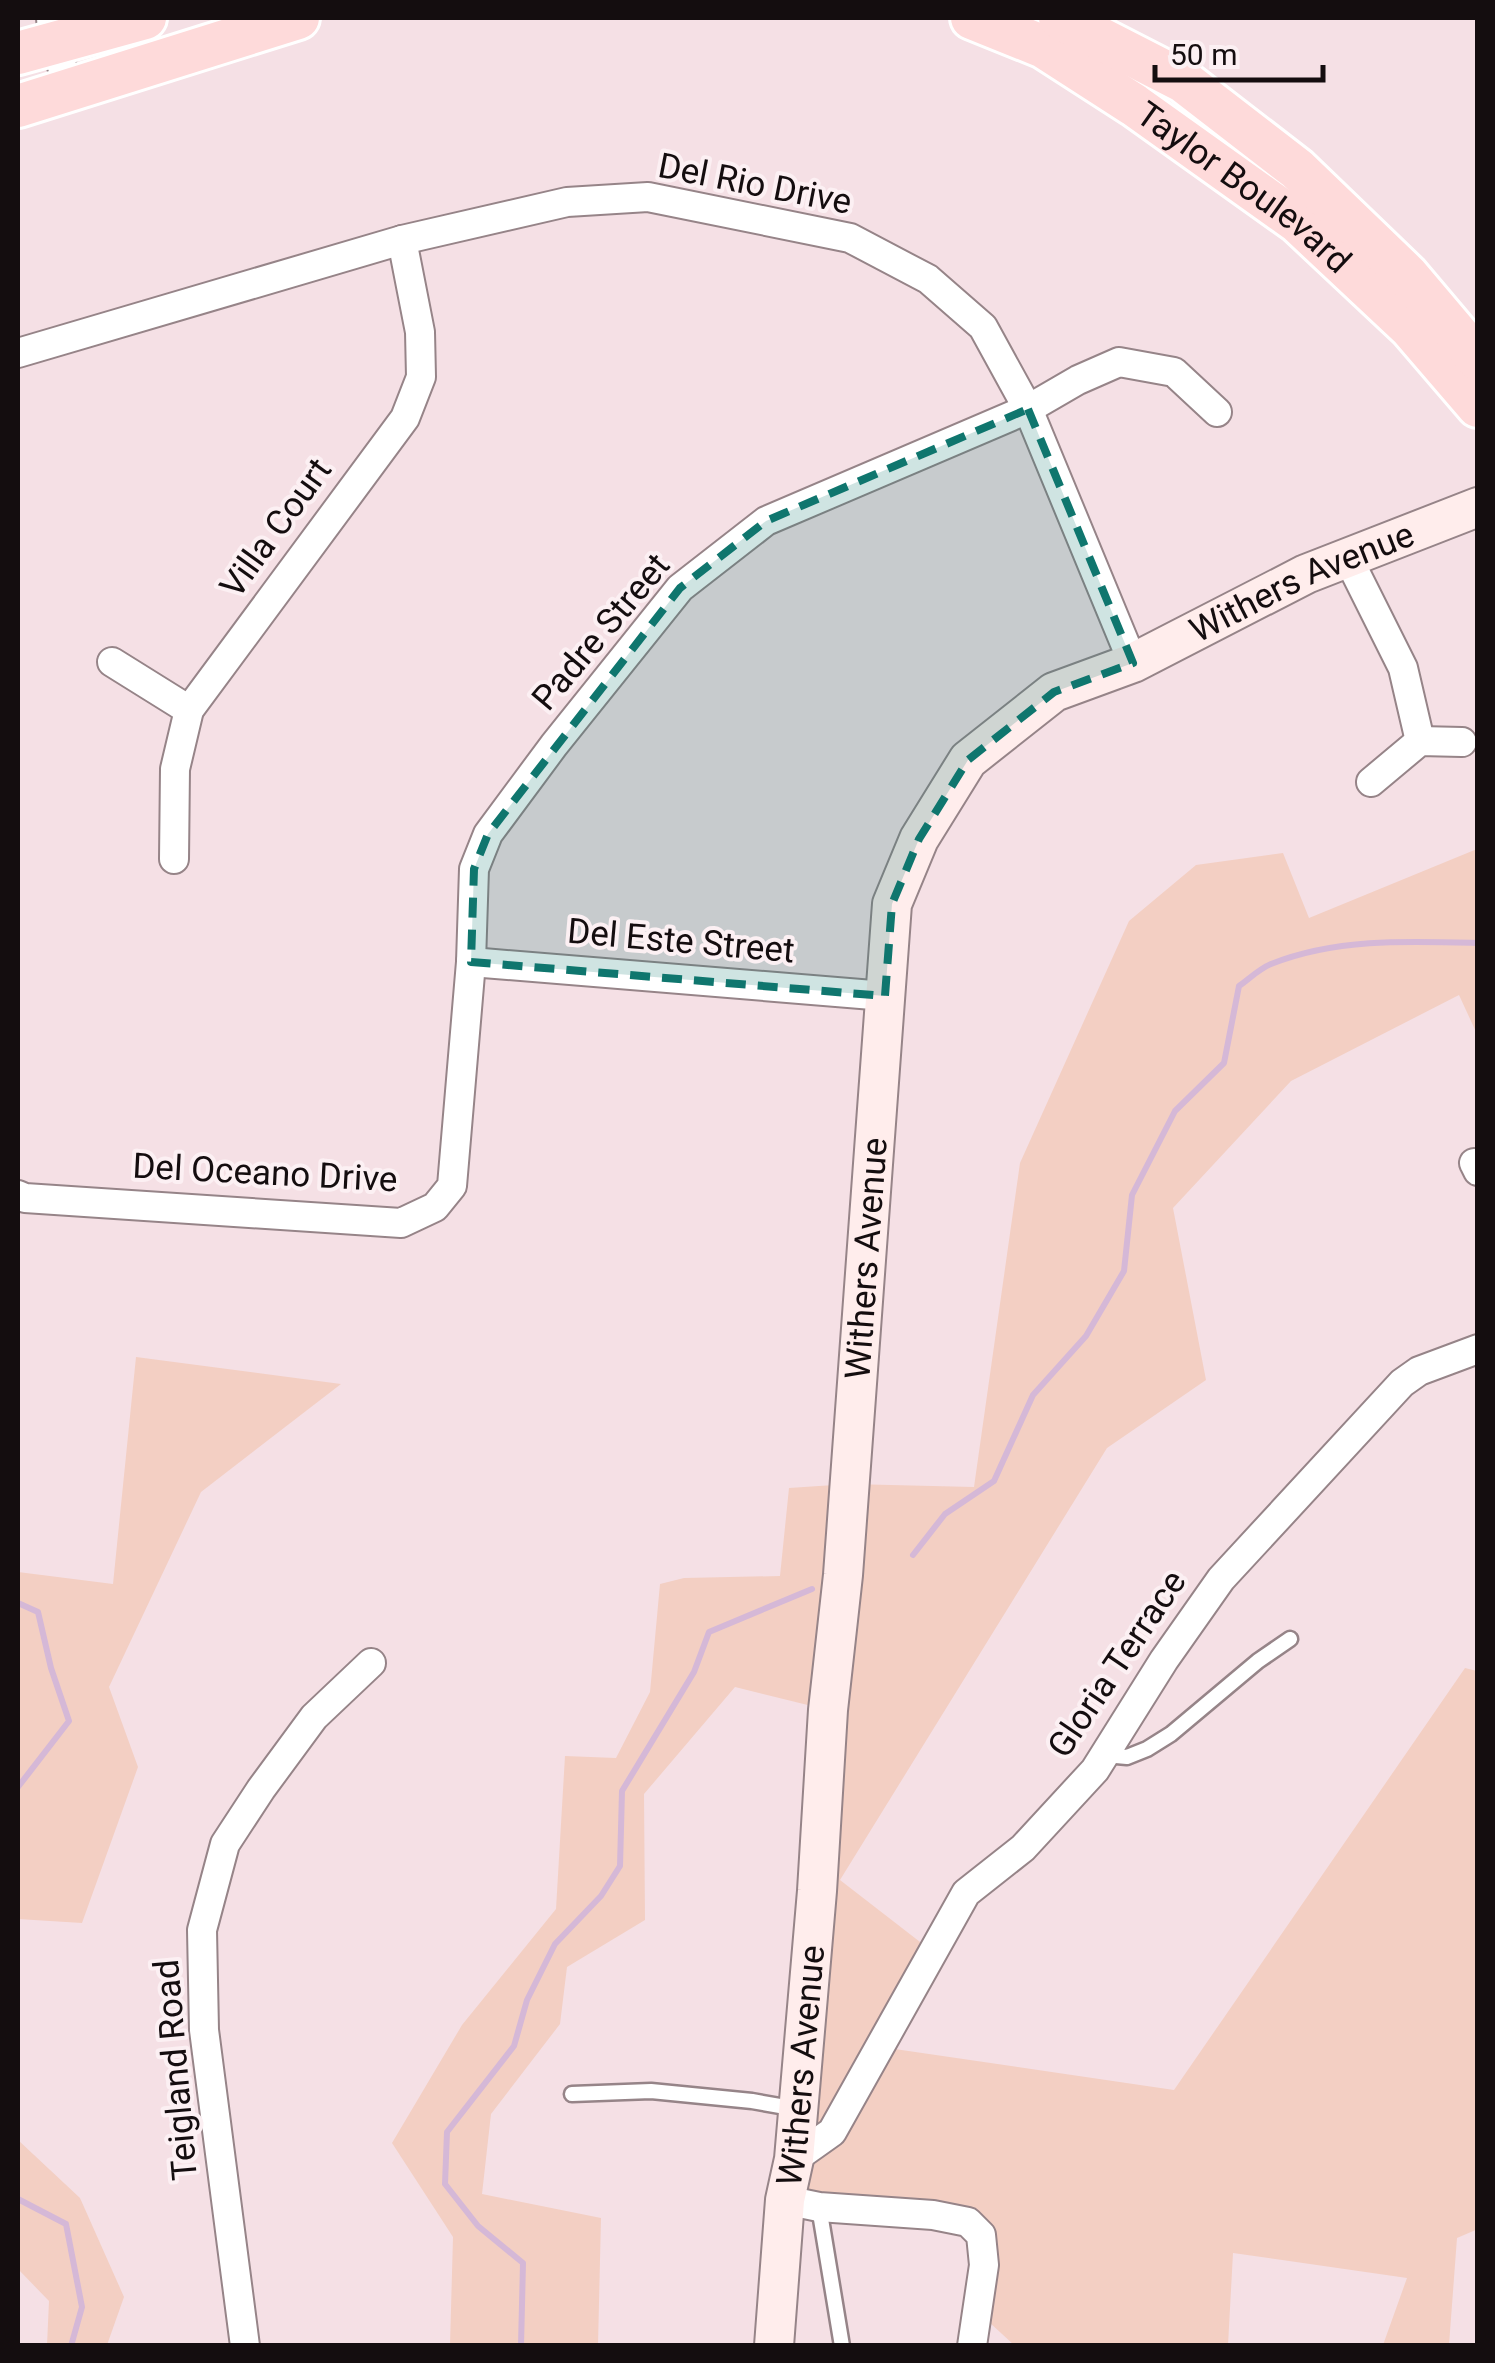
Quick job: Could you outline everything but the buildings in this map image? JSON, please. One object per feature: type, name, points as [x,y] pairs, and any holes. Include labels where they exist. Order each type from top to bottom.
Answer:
[{"type":"main road","points":[[40,38],[145,18]]},
{"type":"main road","points":[[18,106],[298,18]]},
{"type":"main road","name":"Taylor Boulevard","points":[[972,18],[1044,47],[1134,105],[1298,222],[1411,328],[1478,406]]},
{"type":"main road","name":"Taylor Boulevard","points":[[1060,18],[1183,80],[1297,169],[1408,275],[1478,360]]},
{"type":"street","points":[[40,38],[70,88]]},
{"type":"street","name":"Del Rio Drive","points":[[18,353],[402,240],[567,202],[648,197],[850,238],[928,279],[983,328],[1028,409],[1133,663]]},
{"type":"street","name":"Villa Court","points":[[174,859],[175,770],[189,710],[404,418],[421,377],[420,332],[402,240]]},
{"type":"street","name":"Padre Street","points":[[470,962],[474,869],[488,834],[680,588],[766,521],[1028,409],[1078,380],[1120,362],[1174,372],[1217,412]]},
{"type":"street","name":"Withers Avenue","points":[[774,2346],[802,2204],[794,2159],[818,1891],[828,1710],[842,1575],[892,904],[919,839],[968,760],[1054,692],[1133,663],[1306,574],[1478,508]]},
{"type":"street","points":[[1348,558],[1403,668],[1420,741]]},
{"type":"street","points":[[112,662],[189,710]]},
{"type":"street","points":[[1371,782],[1420,741],[1462,742]]},
{"type":"street","name":"Del Este Street","points":[[470,962],[885,996]]},
{"type":"street","name":"Del Oceano Drive","points":[[18,1196],[400,1222],[417,1216],[435,1206],[452,1186],[470,962]]},
{"type":"street","name":"Gloria Terrace","points":[[794,2159],[832,2132],[966,1893],[1022,1848],[1095,1770],[1158,1669],[1221,1579],[1402,1383],[1419,1372],[1478,1350]]},
{"type":"street","name":"Teigland Road","points":[[245,2346],[204,2030],[202,1930],[225,1844],[314,1717],[371,1663]]},
{"type":"street","points":[[802,2204],[933,2215],[968,2222],[982,2235],[984,2265],[972,2346]]},
{"type":"lane","points":[[1104,1756],[1126,1757],[1171,1734],[1290,1639]]},
{"type":"lane","points":[[572,2094],[650,2091],[798,2109]]},
{"type":"lane","points":[[802,2204],[842,2346]]},
{"type":"highlighted area","points":[[1028,409],[1133,663],[1054,692],[968,760],[919,839],[892,904],[885,996],[471,962],[474,869],[488,834],[680,588],[766,521]]},
{"type":"shaded area","points":[[1477,849],[1477,1034],[1459,995],[1291,1081],[1173,1208],[1206,1380],[1107,1448],[840,1880],[933,1952],[881,2047],[1174,2090],[1465,1668],[1477,1671],[1478,2229],[1457,2238],[1449,2345],[1383,2345],[1407,2278],[1233,2253],[1228,2345],[1014,2345],[977,2311],[981,2235],[785,2200],[828,1710],[735,1687],[644,1794],[645,1920],[567,1967],[560,2024],[491,2114],[482,2194],[601,2218],[598,2345],[450,2345],[453,2237],[392,2143],[462,2025],[556,1909],[565,1756],[616,1758],[650,1692],[660,1584],[684,1578],[780,1576],[789,1488],[849,1484],[974,1487],[1020,1163],[1129,921],[1196,865],[1283,853],[1309,918]]},
{"type":"shaded area","points":[[136,1357],[341,1384],[201,1492],[109,1687],[138,1767],[82,1923],[18,1919],[18,1572],[113,1584]]},
{"type":"shaded area","points":[[18,2140],[80,2198],[124,2297],[107,2345],[47,2345],[49,2301],[18,2269]]},
{"type":"waterway","points":[[913,1555],[945,1514],[994,1481],[1033,1395],[1086,1336],[1124,1271],[1132,1195],[1175,1111],[1224,1063],[1239,986],[1271,964],[1321,949],[1399,942],[1478,943]]},
{"type":"waterway","points":[[521,2346],[523,2263],[478,2226],[445,2184],[447,2132],[514,2046],[527,2000],[555,1944],[601,1896],[620,1866],[622,1791],[694,1672],[709,1632],[812,1589]]},
{"type":"waterway","points":[[18,1603],[38,1612],[69,1721],[18,1787]]},
{"type":"waterway","points":[[18,2199],[66,2224],[82,2307],[71,2346]]}]
